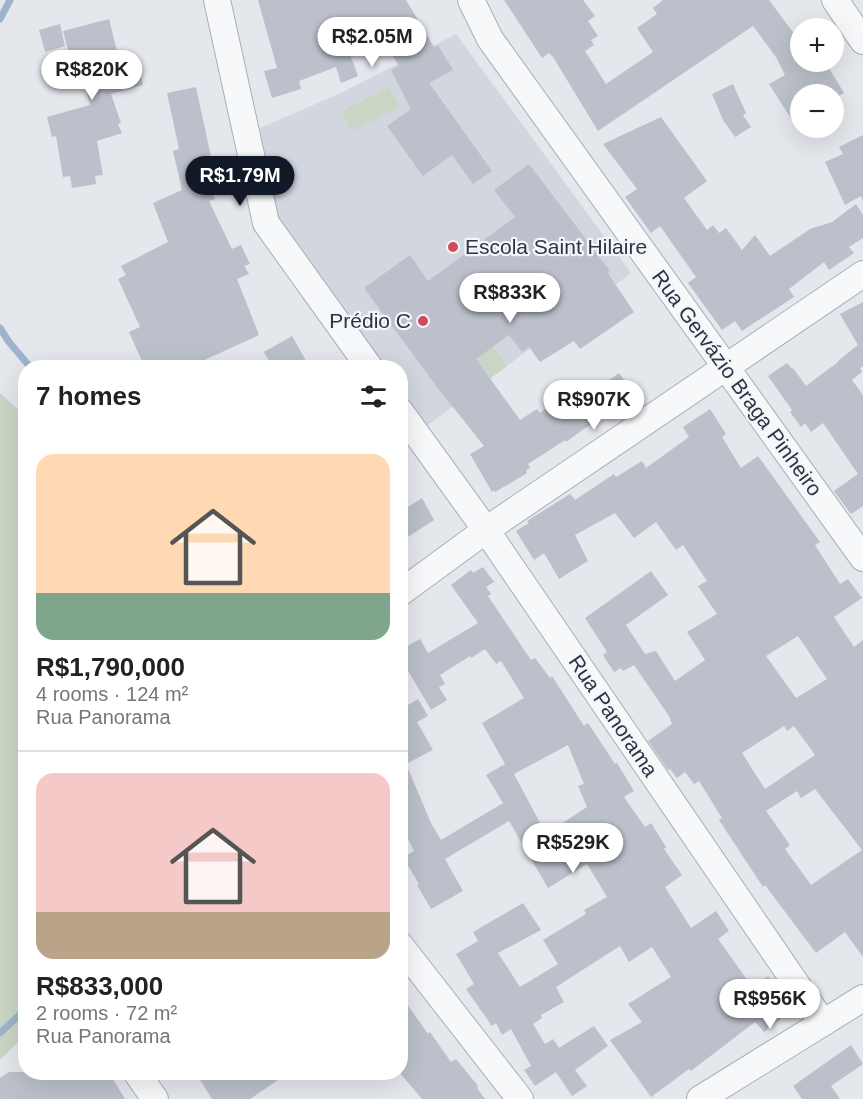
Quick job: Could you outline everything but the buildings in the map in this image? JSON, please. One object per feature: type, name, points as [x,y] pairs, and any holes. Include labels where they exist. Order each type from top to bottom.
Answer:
[{"type":"street","points":[[217,0],[266,223],[364,360]]},
{"type":"street","name":"Rua Gervázio Braga Pinheiro","points":[[471,0],[490,39],[863,558]]},
{"type":"street","points":[[835,0],[863,41]]},
{"type":"street","points":[[408,587],[486,530],[863,274]]},
{"type":"street","name":"Rua Panorama","points":[[408,422],[486,530],[824,1023]]},
{"type":"street","points":[[408,955],[520,1099]]},
{"type":"street","points":[[700,1099],[863,998]]},
{"type":"street","points":[[142,1080],[155,1099]]},
{"type":"shaded area","name":"Escola Saint Hilaire","points":[[456,34],[631,273],[424,428],[408,405],[408,360],[376,360],[275,220],[260,128],[341,93]]},
{"type":"green space","points":[[389,87],[399,107],[351,131],[342,111]]},
{"type":"green space","points":[[492,346],[507,366],[452,407],[437,387]]},
{"type":"green space","points":[[0,393],[18,410],[18,1042],[0,1060]]},
{"type":"waterway","points":[[0,19],[10,0]]},
{"type":"waterway","points":[[0,328],[24,360]]},
{"type":"waterway","points":[[0,1033],[18,1016]]},
{"type":"place","name":"Escola Saint Hilaire","points":[[453,247]]},
{"type":"place","name":"Prédio C","points":[[423,321]]}]
